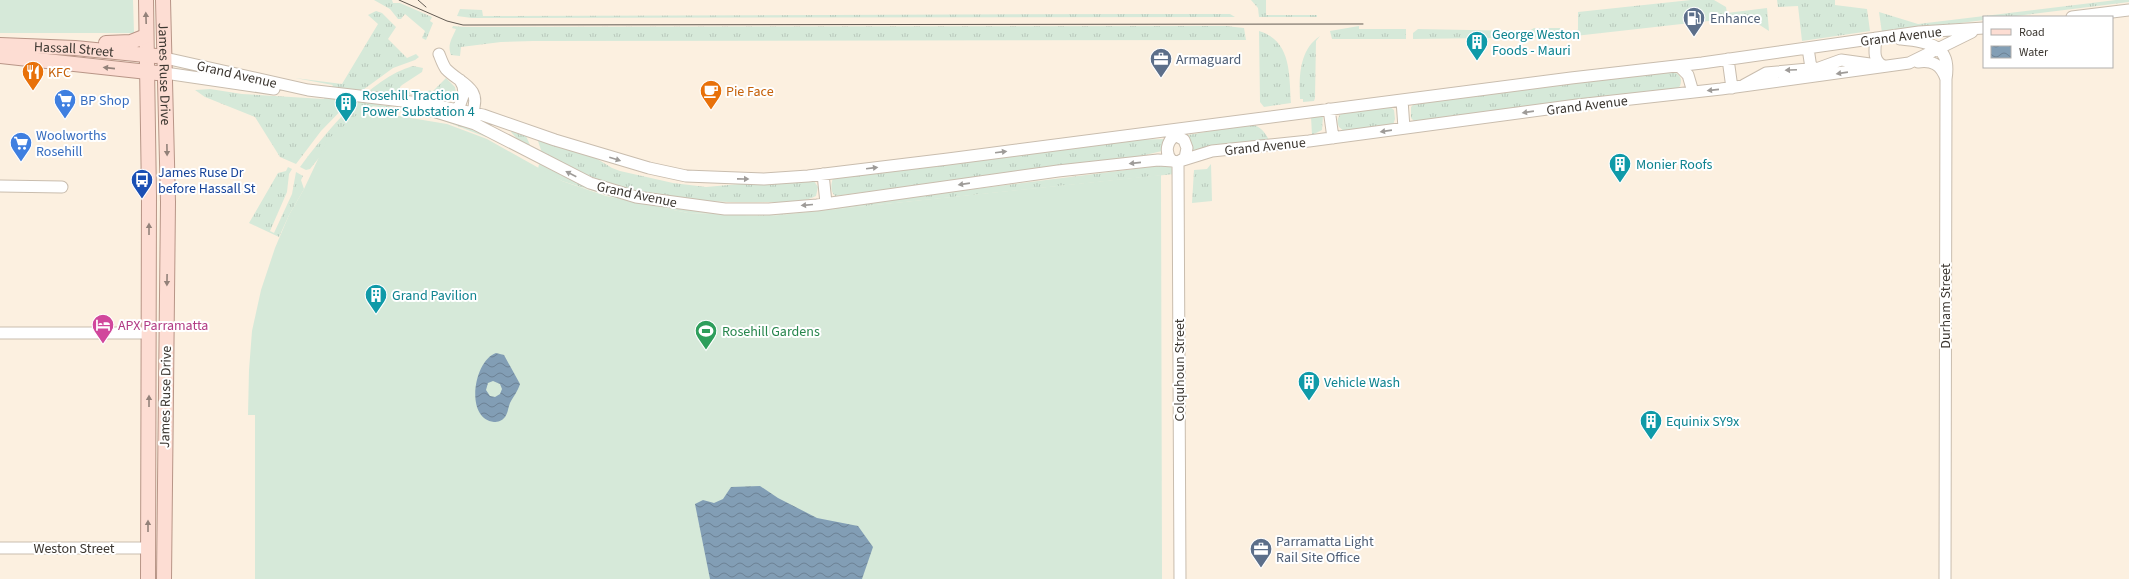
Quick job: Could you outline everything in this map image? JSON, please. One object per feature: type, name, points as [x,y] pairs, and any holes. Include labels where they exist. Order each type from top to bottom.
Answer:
[{"type":"main road","name":"James Ruse Drive","points":[[146,0],[149,333],[148,579]]},
{"type":"main road","name":"James Ruse Drive","points":[[163,0],[168,202],[164,579]]},
{"type":"main road","points":[[54,47],[71,42],[128,42],[146,36]]},
{"type":"main road","name":"Hassall Street","points":[[0,45],[54,47],[147,55],[165,58]]},
{"type":"main road","name":"Hassall Street","points":[[0,56],[165,73]]},
{"type":"street","points":[[2080,16],[2129,10]]},
{"type":"street","name":"Grand Avenue","points":[[165,73],[268,88],[308,90],[380,99],[461,115],[475,124],[590,183],[636,197],[659,201],[725,209],[769,209],[826,203],[1058,171],[1158,160],[1178,161],[1212,152],[1332,138],[1577,105],[1736,87],[1812,73],[1909,63],[1958,38],[1983,28]]},
{"type":"street","name":"Grand Avenue","points":[[472,113],[496,119],[526,131],[617,160],[686,176],[764,179],[823,174],[1679,66],[1922,32],[1983,28]]},
{"type":"street","points":[[1886,66],[1879,63],[1876,57],[1880,38],[1918,41],[1938,49],[1946,57],[1948,67]]},
{"type":"street","name":"Durham Street","points":[[1945,579],[1946,79],[1951,47],[1958,38]]},
{"type":"street","points":[[1808,48],[1812,73]]},
{"type":"street","points":[[439,54],[447,70],[460,80],[469,87],[473,93],[475,101],[472,113],[461,115],[464,93],[460,80]]},
{"type":"street","name":"Grand Avenue","points":[[165,58],[308,90]]},
{"type":"street","points":[[1728,59],[1736,87]]},
{"type":"street","points":[[1909,63],[1932,62],[1940,68],[1946,79]]},
{"type":"street","points":[[1679,66],[1688,75],[1693,92]]},
{"type":"street","points":[[1402,100],[1404,128]]},
{"type":"street","points":[[1329,109],[1332,138]]},
{"type":"street","points":[[496,119],[530,136],[534,142],[531,153]]},
{"type":"street","name":"Grand Avenue","points":[[1118,137],[1175,135],[1247,120]]},
{"type":"street","points":[[1175,135],[1184,140],[1187,145],[1187,154],[1178,161],[1168,155],[1167,147],[1175,135]]},
{"type":"street","name":"Colquhoun Street","points":[[1178,161],[1180,579]]},
{"type":"street","points":[[823,174],[826,203]]},
{"type":"street","points":[[0,186],[62,187]]},
{"type":"street","points":[[0,333],[149,333]]},
{"type":"street","name":"Weston Street","points":[[0,548],[148,548]]},
{"type":"green space","points":[[0,0],[133,0],[134,33],[0,33]]},
{"type":"green space","points":[[374,0],[392,0],[393,3],[400,3],[432,17],[430,21],[433,23],[426,40],[422,38],[425,31],[405,14],[401,19],[398,19],[390,9]]},
{"type":"green space","points":[[1251,0],[1266,0],[1266,15],[1317,15],[1317,17],[1259,17],[1258,8]]},
{"type":"green space","points":[[1691,0],[1714,0],[1726,7],[1727,13],[1767,8],[1769,31],[1755,22],[1735,18],[1575,36],[1578,29],[1578,12]]},
{"type":"green space","points":[[1777,0],[1835,0],[1835,5],[1867,9],[1870,31],[1802,41],[1798,6],[1778,7]]},
{"type":"green space","points":[[2116,0],[2129,0],[2129,2],[2016,16],[1984,16]]},
{"type":"green space","points":[[460,9],[482,10],[483,16],[1230,14],[1235,17],[472,18],[457,16]]},
{"type":"green space","points":[[376,11],[382,13],[396,27],[388,39],[407,58],[416,54],[419,57],[415,60],[393,68],[356,95],[321,131],[296,164],[280,157],[255,117],[205,97],[195,90],[210,89],[242,94],[324,99],[333,85],[295,78],[342,84],[378,24],[368,15]]},
{"type":"green space","points":[[1879,12],[1918,24],[1983,16],[1983,20],[1882,33]]},
{"type":"green space","points":[[453,26],[1226,26],[1244,28],[1246,40],[533,41],[501,42],[461,47],[460,56],[451,55],[450,51],[450,42],[456,29],[452,28]]},
{"type":"green space","points":[[1359,26],[1359,29],[1406,29],[1406,39],[1332,39],[1330,31]]},
{"type":"green space","points":[[1534,28],[1562,28],[1562,37],[1413,39],[1413,33],[1418,29],[1529,31]]},
{"type":"green space","points":[[1259,31],[1270,36],[1278,43],[1287,60],[1291,103],[1264,107],[1260,102]]},
{"type":"green space","points":[[1320,36],[1316,41],[1315,98],[1314,101],[1303,102],[1303,99],[1300,99],[1300,73],[1304,56],[1313,42]]},
{"type":"green space","points":[[413,66],[423,68],[422,72],[402,85],[400,87],[400,91],[426,92],[430,90],[432,92],[446,78],[455,87],[456,93],[450,98],[443,98],[386,92],[375,104],[434,116],[490,137],[486,137],[439,119],[373,106],[331,143],[310,169],[306,170],[300,167],[336,123],[365,94],[397,72]]},
{"type":"green space","points":[[1670,71],[1678,74],[1681,78],[1680,86],[1676,90],[1415,122],[1411,118],[1411,107],[1415,103]]},
{"type":"green space","points":[[1389,106],[1394,110],[1395,119],[1393,125],[1344,131],[1339,127],[1338,118],[1344,112]]},
{"type":"green space","name":"Rosehill Gardens","points":[[363,110],[447,124],[487,139],[562,181],[606,196],[688,213],[770,216],[1161,175],[1162,579],[255,579],[255,415],[248,415],[252,331],[261,290],[275,248],[289,215],[304,189],[327,140]]},
{"type":"green space","points":[[1323,115],[1322,130],[1312,135],[1311,117]]},
{"type":"green space","points":[[1251,124],[1262,130],[1269,140],[1246,146],[1192,150],[1188,135]]},
{"type":"green space","points":[[511,131],[526,136],[530,145],[519,141]]},
{"type":"green space","points":[[537,138],[594,157],[620,171],[673,183],[706,187],[814,181],[818,187],[816,196],[799,201],[723,202],[677,198],[632,189],[589,176],[542,153]]},
{"type":"green space","points":[[1166,139],[1162,151],[1137,157],[835,196],[831,185],[833,178],[1123,140]]},
{"type":"green space","points":[[539,164],[572,180],[601,191],[681,209],[703,211],[832,207],[1166,165],[1171,166],[1174,174],[770,216],[688,213],[618,199],[562,181],[538,169]]},
{"type":"green space","points":[[1211,164],[1212,201],[1192,203],[1194,170],[1207,169]]},
{"type":"green space","points":[[288,167],[292,169],[289,174],[287,192],[270,231],[274,233],[292,194],[296,172],[303,176],[301,180],[304,189],[289,215],[279,237],[249,223],[278,173],[286,171]]},
{"type":"water","points":[[496,353],[504,355],[520,384],[510,403],[506,415],[503,419],[497,422],[485,418],[479,411],[476,401],[478,377],[482,366],[488,358]],"holes":[[[493,381],[500,384],[502,389],[500,394],[495,397],[490,396],[486,390],[488,383]]]},
{"type":"water","points":[[760,486],[778,498],[817,518],[858,526],[873,547],[862,579],[710,579],[695,504],[703,500],[714,503],[723,499],[731,487]]},
{"type":"tram line","points":[[399,0],[447,21],[463,25],[1363,24]]},
{"type":"tram line","points":[[418,0],[426,7]]},
{"type":"place","name":"Enhance","points":[[1694,38]]},
{"type":"place","name":"George Weston Foods - Mauri","points":[[1477,62]]},
{"type":"place","name":"Armaguard","points":[[1161,78]]},
{"type":"place","name":"KFC","points":[[33,92]]},
{"type":"place","name":"Pie Face","points":[[711,110]]},
{"type":"place","name":"BP Shop","points":[[65,120]]},
{"type":"place","name":"Rosehill Traction Power Substation 4","points":[[346,122]]},
{"type":"place","name":"Woolworths Rosehill","points":[[21,162]]},
{"type":"place","name":"Monier Roofs","points":[[1620,184]]},
{"type":"place","name":"James Ruse Dr before Hassall St","points":[[142,200]]},
{"type":"place","name":"Grand Pavilion","points":[[376,314]]},
{"type":"place","name":"APX Parramatta","points":[[103,344]]},
{"type":"place","name":"Rosehill Gardens","points":[[706,350]]},
{"type":"place","name":"Vehicle Wash","points":[[1309,402]]},
{"type":"place","name":"Equinix SY9x","points":[[1651,440]]},
{"type":"place","name":"Parramatta Light Rail Site Office","points":[[1261,568]]}]
